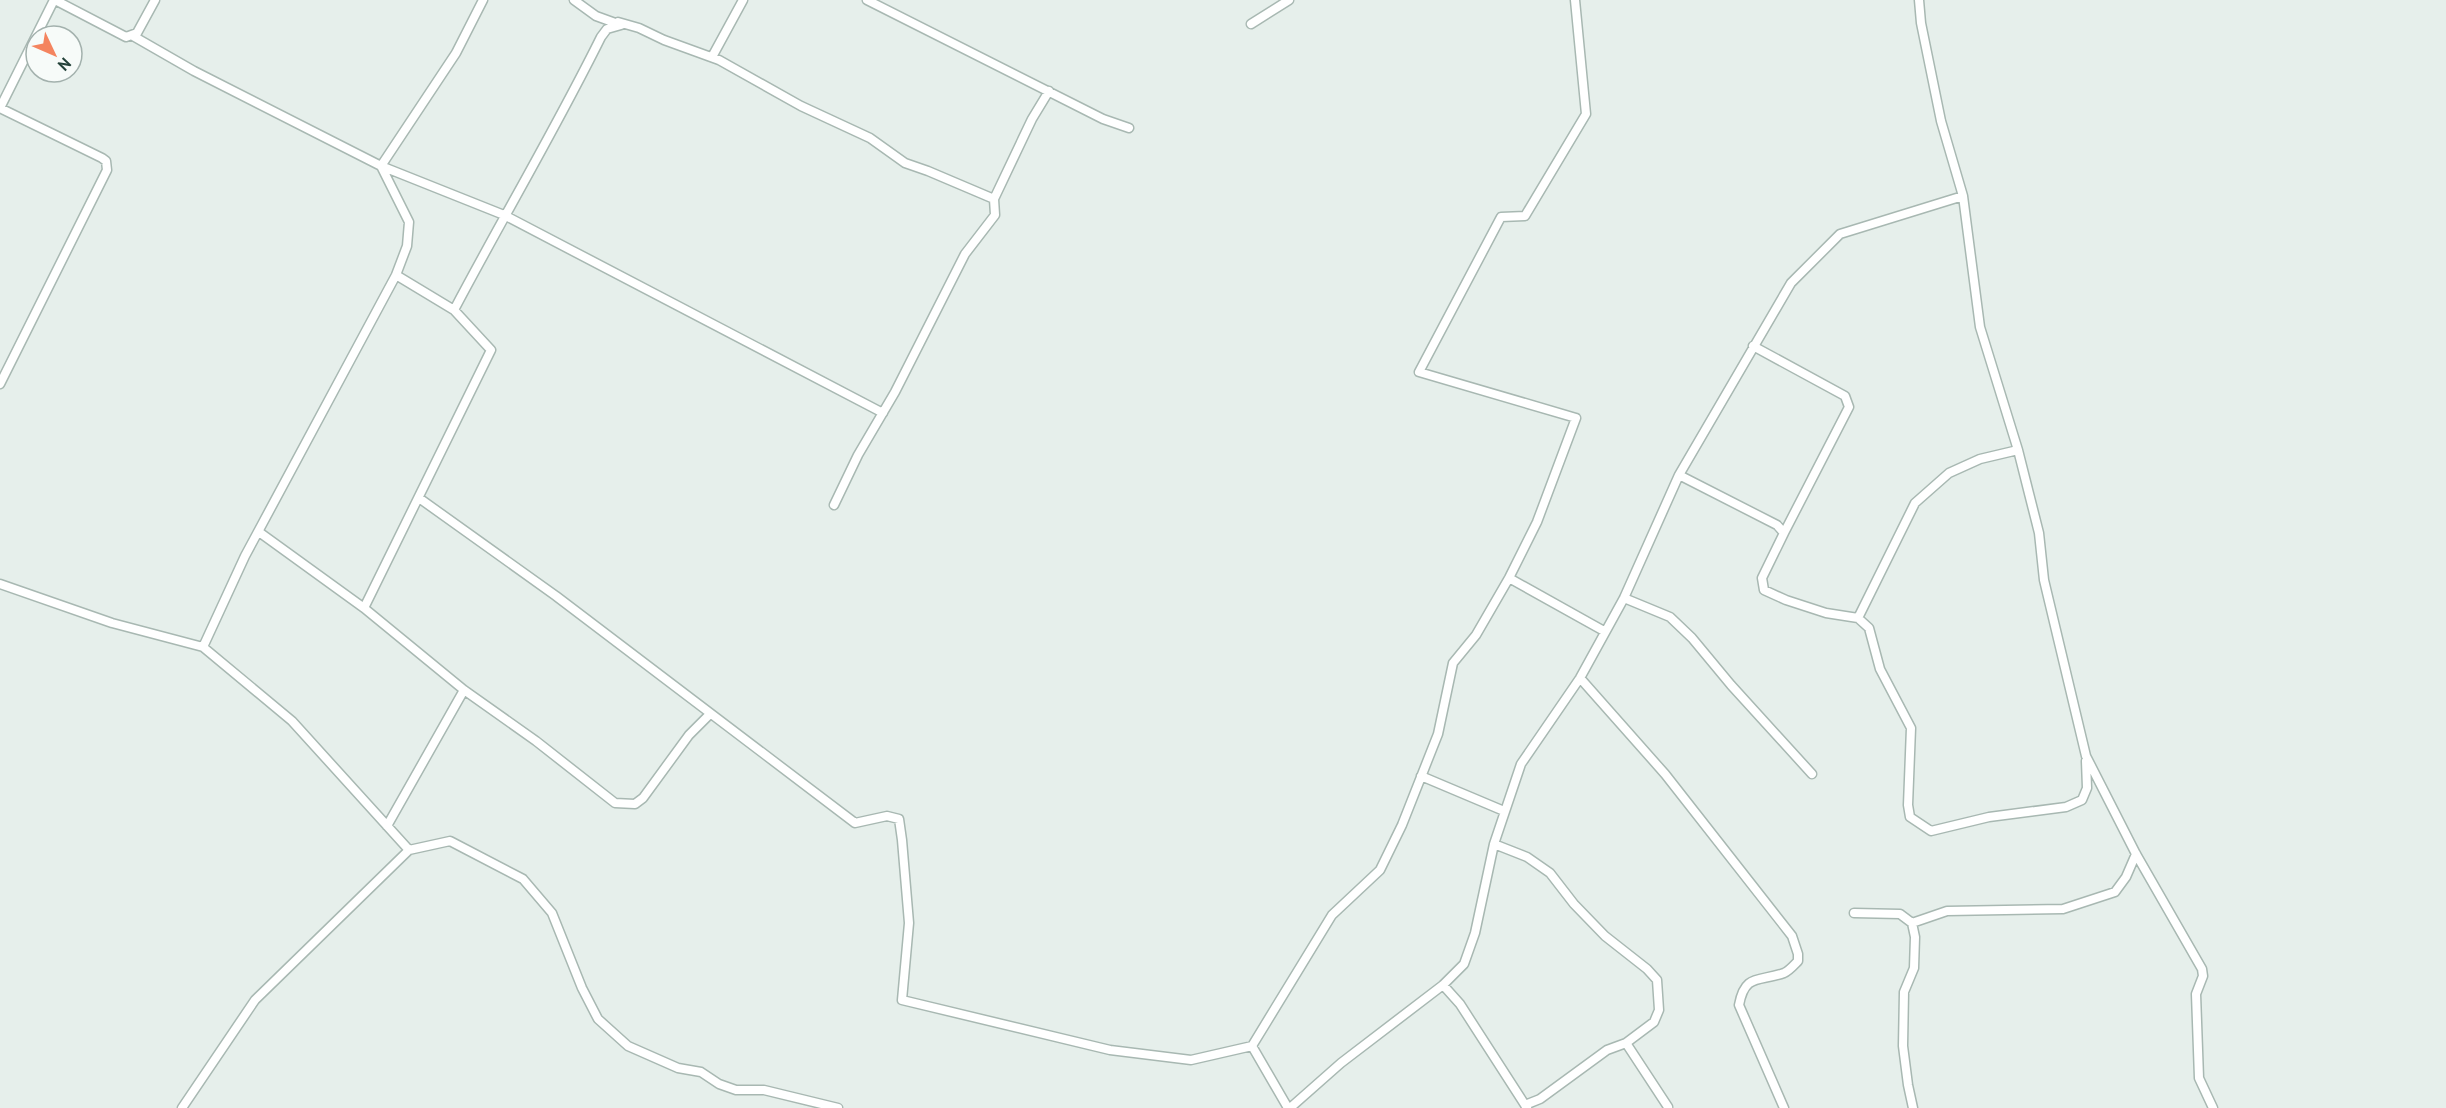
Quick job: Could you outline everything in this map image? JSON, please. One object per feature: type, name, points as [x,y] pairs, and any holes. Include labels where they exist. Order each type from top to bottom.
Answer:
[{"type":"street","points":[[0,384],[108,170],[106,161],[102,158],[0,108],[54,0],[126,38],[133,36],[155,0]]},
{"type":"street","points":[[381,166],[456,53],[483,0]]},
{"type":"street","points":[[574,0],[596,16],[621,25]]},
{"type":"street","points":[[711,57],[743,0]]},
{"type":"street","points":[[867,0],[1103,119],[1129,128]]},
{"type":"street","points":[[1251,24],[1289,0]]},
{"type":"street","points":[[419,498],[556,596],[855,823],[887,816],[898,819],[909,923],[902,1000],[1110,1050],[1191,1060],[1252,1046],[1332,915],[1380,870],[1402,825],[1438,734],[1453,663],[1476,635],[1509,578],[1536,522],[1576,418],[1419,372],[1501,217],[1525,216],[1586,114],[1575,0]]},
{"type":"street","points":[[1753,346],[1845,396],[1849,407],[1762,578],[1764,590],[1826,613],[1857,618],[1869,628],[1880,669],[1911,728],[1908,805],[1910,817],[1931,831],[1989,818],[2066,807],[2082,800],[2087,788],[2086,756],[2044,580],[2039,532],[2018,450],[1980,327],[1963,196],[1941,121],[1919,0]]},
{"type":"street","points":[[621,25],[618,22],[632,25],[664,40],[711,57],[751,76],[801,106],[870,138],[904,163],[994,199]]},
{"type":"street","points":[[454,310],[504,215],[552,135],[601,37],[607,29],[621,25]]},
{"type":"street","points":[[133,36],[194,71],[381,166],[504,215],[883,413]]},
{"type":"street","points":[[834,505],[858,455],[883,413],[965,254],[995,215],[994,199],[1032,119],[1049,91]]},
{"type":"street","points":[[203,647],[245,556],[396,275],[407,246],[409,222],[381,166]]},
{"type":"street","points":[[1252,1046],[1289,1108],[1341,1063],[1443,985],[1464,964],[1475,933],[1494,844],[1521,764],[1580,678],[1624,598],[1679,475],[1791,284],[1840,234],[1963,196]]},
{"type":"street","points":[[364,608],[491,350],[454,310],[396,275]]},
{"type":"street","points":[[1857,618],[1915,503],[1949,473],[1980,459],[2018,450]]},
{"type":"street","points":[[1679,475],[1777,525],[1784,533]]},
{"type":"street","points":[[259,532],[364,608],[464,690],[536,741],[615,803],[635,804],[643,798],[689,735],[710,714]]},
{"type":"street","points":[[1509,578],[1604,631]]},
{"type":"street","points":[[0,584],[112,623],[203,647],[292,721],[409,850]]},
{"type":"street","points":[[1624,598],[1670,617],[1692,638],[1731,685],[1812,774]]},
{"type":"street","points":[[1580,678],[1665,774],[1792,936],[1798,961],[1785,973],[1763,976],[1749,982],[1742,990],[1738,1005],[1784,1108]]},
{"type":"street","points":[[387,826],[464,690]]},
{"type":"street","points":[[2086,756],[2136,854],[2202,969],[2203,976],[2196,994],[2199,1078],[2213,1108]]},
{"type":"street","points":[[1421,776],[1504,811]]},
{"type":"street","points":[[182,1108],[255,1000],[409,850],[450,842],[523,879],[552,913],[582,988],[598,1019],[628,1046],[678,1068],[701,1071],[719,1084],[736,1090],[764,1090],[838,1108]]},
{"type":"street","points":[[1443,985],[1460,1004],[1526,1106],[1564,1083],[1607,1050],[1626,1042],[1654,1022],[1659,1010],[1657,980],[1647,969],[1605,936],[1574,904],[1550,873],[1527,857],[1494,844]]},
{"type":"street","points":[[1912,923],[1947,911],[2063,909],[2115,892],[2126,878],[2136,854]]},
{"type":"street","points":[[1854,913],[1900,914],[1912,923],[1915,937],[1914,968],[1904,992],[1903,1046],[1913,1108]]},
{"type":"street","points":[[1626,1042],[1668,1107]]}]
